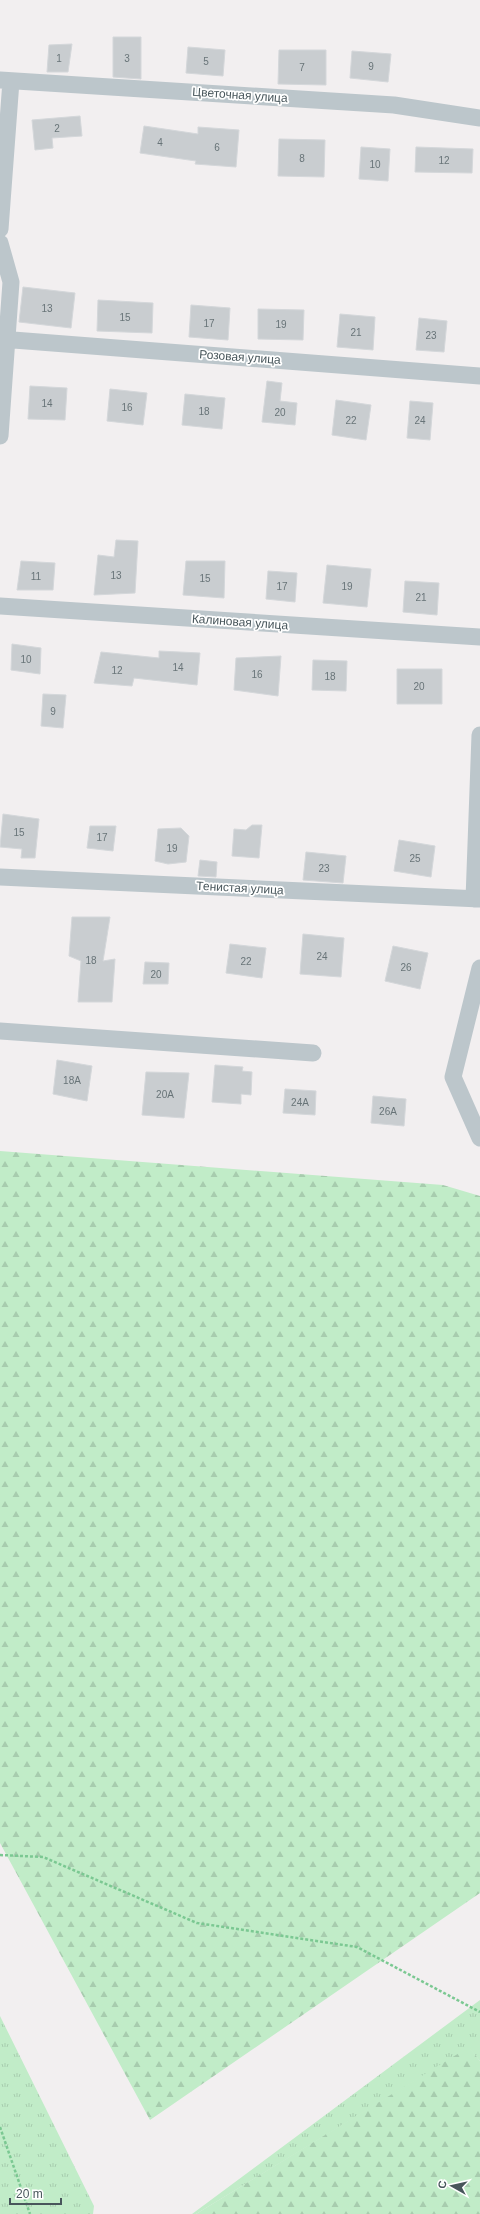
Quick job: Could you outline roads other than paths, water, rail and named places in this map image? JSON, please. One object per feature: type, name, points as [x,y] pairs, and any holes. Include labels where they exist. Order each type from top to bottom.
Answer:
[{"type":"street","name":"Цветочная улица","points":[[6,80],[394,105],[480,118]]},
{"type":"street","points":[[0,229],[6,80]]},
{"type":"street","points":[[0,243],[11,282],[4,339],[0,436]]},
{"type":"street","name":"Розовая улица","points":[[4,339],[480,376]]},
{"type":"street","name":"Калиновая улица","points":[[0,606],[480,637]]},
{"type":"street","points":[[477,899],[480,735]]},
{"type":"street","name":"Тенистая улица","points":[[0,877],[477,899]]},
{"type":"street","points":[[480,968],[453,1077],[480,1138]]},
{"type":"street","points":[[0,1031],[313,1054]]}]
